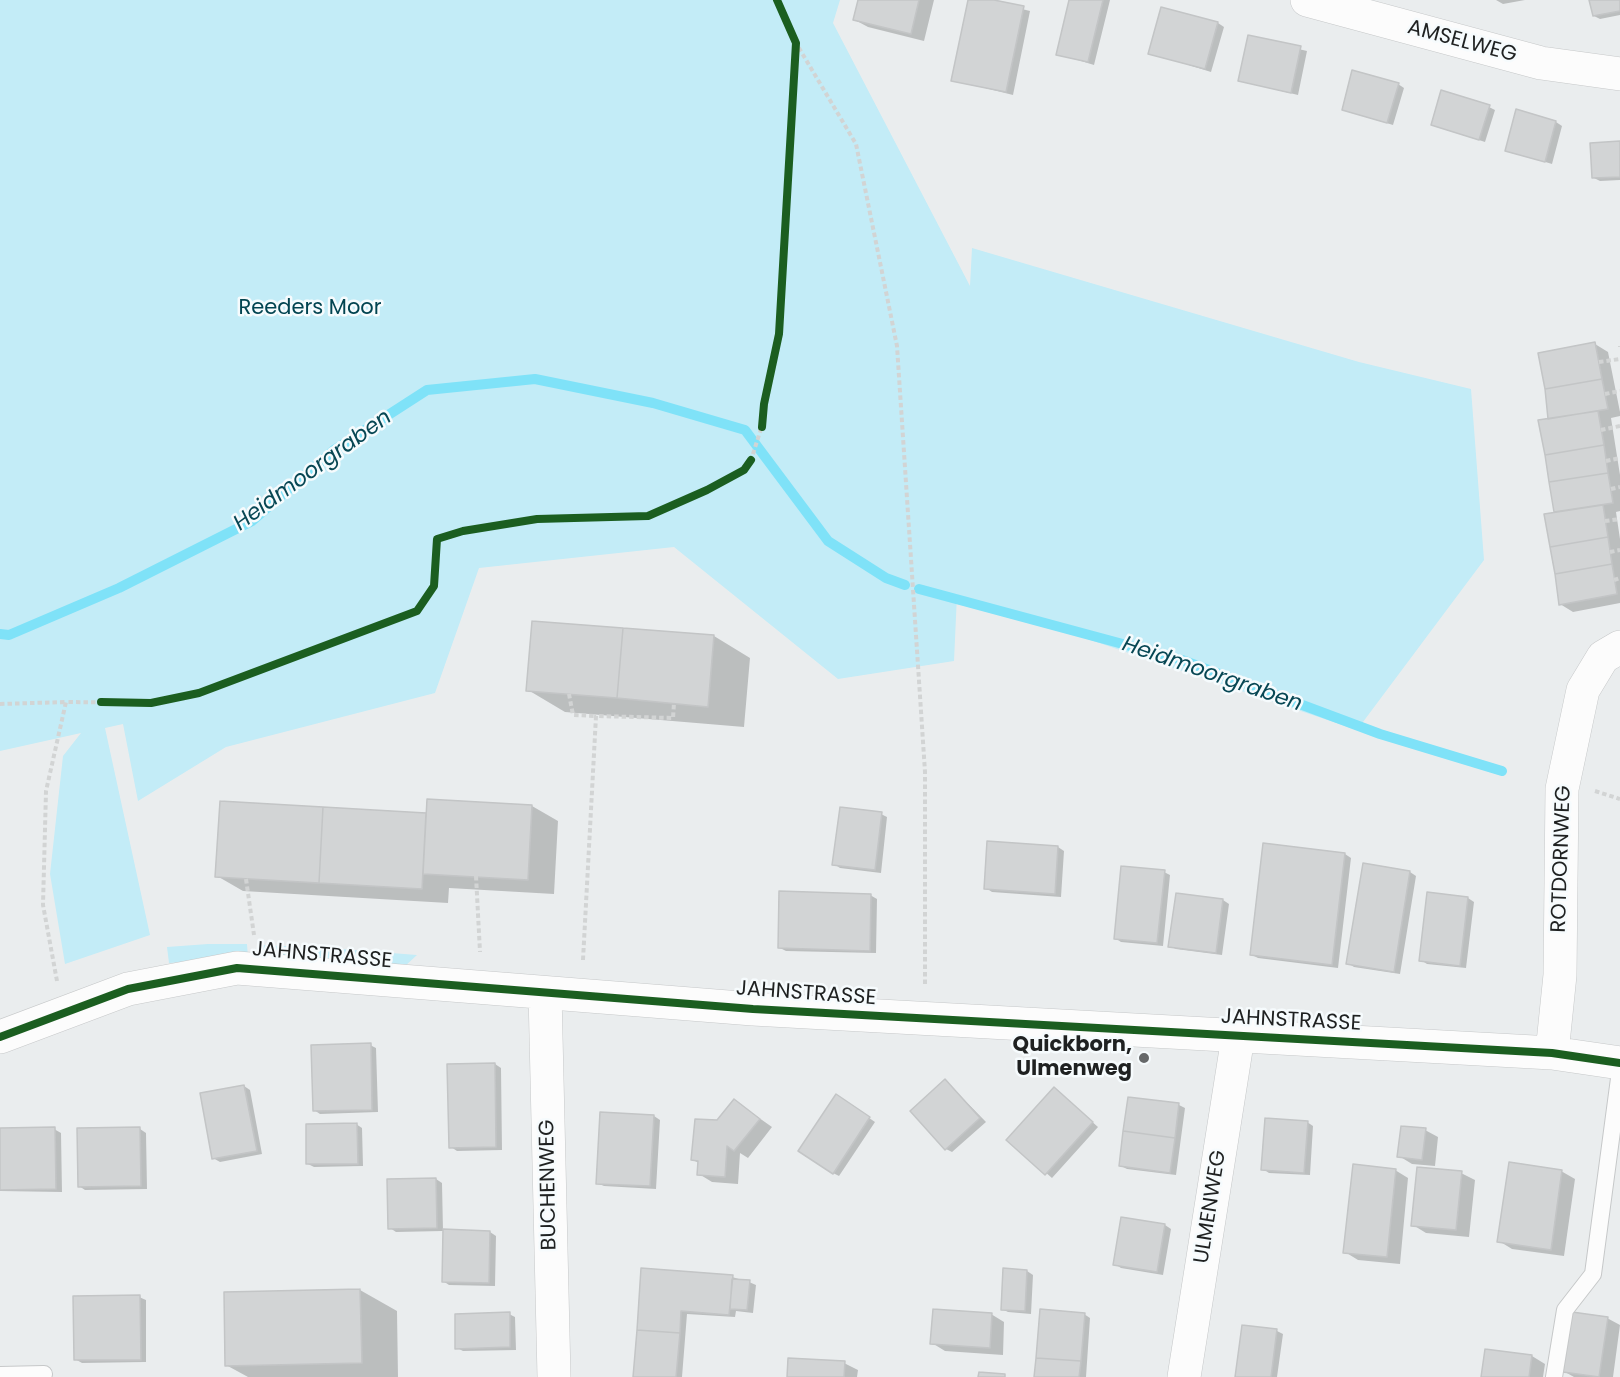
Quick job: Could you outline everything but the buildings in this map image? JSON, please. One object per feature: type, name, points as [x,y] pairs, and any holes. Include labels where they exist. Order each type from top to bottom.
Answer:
[{"type":"street","name":"AMSELWEG","points":[[1307,0],[1541,63],[1620,74]]},
{"type":"street","name":"ROTDORNWEG","points":[[1552,1053],[1560,975],[1562,789],[1582,690],[1604,657],[1620,647]]},
{"type":"street","name":"JAHNSTRASSE","points":[[0,1037],[128,989],[237,968],[753,1009],[1552,1053],[1620,1063]]},
{"type":"street","name":"BUCHENWEG","points":[[545,993],[554,1377]]},
{"type":"street","name":"ULMENWEG","points":[[1184,1377],[1238,1037]]},
{"type":"lane","points":[[1554,1377],[1565,1310],[1593,1274],[1620,1071]]},
{"type":"lane","points":[[0,1375],[44,1374]]},
{"type":"path","points":[[777,0],[796,43],[856,144],[897,346],[925,772],[925,986]]},
{"type":"path","points":[[0,704],[151,703],[199,693],[417,611],[434,586],[437,540],[463,531],[537,519],[648,516],[707,490],[744,470],[754,452],[760,432],[779,334],[796,43]]},
{"type":"path","points":[[1599,362],[1620,358]]},
{"type":"path","points":[[1605,394],[1620,391]]},
{"type":"path","points":[[1601,430],[1620,426]]},
{"type":"path","points":[[1606,461],[1620,458]]},
{"type":"path","points":[[1611,489],[1620,487]]},
{"type":"path","points":[[1605,521],[1620,519]]},
{"type":"path","points":[[1610,552],[1620,550]]},
{"type":"path","points":[[1614,580],[1620,578]]},
{"type":"path","points":[[569,694],[573,715],[673,718],[674,703]]},
{"type":"path","points":[[62,1013],[43,905],[46,791],[66,702]]},
{"type":"path","points":[[583,960],[596,716]]},
{"type":"path","points":[[476,876],[480,953]]},
{"type":"path","points":[[246,879],[255,939]]},
{"type":"green space","name":"Reeders Moor","points":[[0,0],[840,0],[833,23],[970,286],[972,248],[1359,362],[1471,389],[1484,560],[1357,730],[957,595],[954,661],[838,679],[674,547],[479,568],[435,693],[226,747],[138,801],[123,724],[105,728],[150,935],[65,964],[50,874],[63,756],[81,733],[0,751]]},
{"type":"green space","points":[[247,944],[248,958],[169,963],[167,947]]},
{"type":"green space","points":[[262,945],[417,955],[404,967],[261,959]]},
{"type":"waterway","name":"Heidmoorgraben","points":[[0,634],[9,635],[119,588],[252,521],[334,450],[427,390],[535,379],[653,403],[745,430],[828,541],[886,578],[905,585]]},
{"type":"waterway","name":"Heidmoorgraben","points":[[919,589],[1182,660],[1380,734],[1502,771]]},
{"type":"cycle path","points":[[762,427],[764,404],[779,334],[796,43],[777,0]]},
{"type":"cycle path","points":[[101,702],[151,703],[199,693],[417,611],[434,586],[437,539],[463,531],[537,519],[648,516],[707,490],[744,470],[751,460]]},
{"type":"cycle path","points":[[0,1037],[128,989],[237,968],[753,1009],[1552,1053],[1620,1063]]},
{"type":"place","name":"Quickborn, Ulmenweg","points":[[1144,1058]]}]
